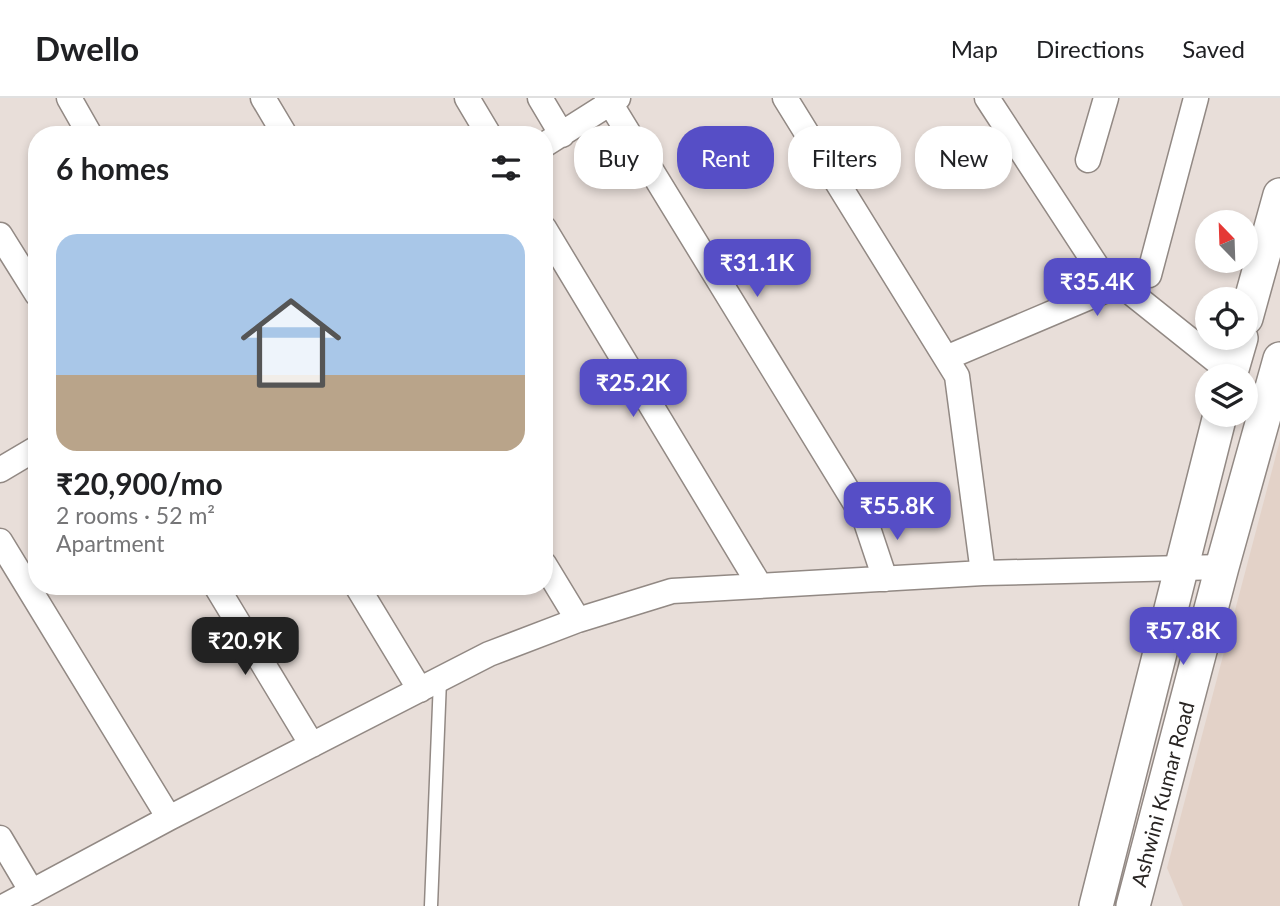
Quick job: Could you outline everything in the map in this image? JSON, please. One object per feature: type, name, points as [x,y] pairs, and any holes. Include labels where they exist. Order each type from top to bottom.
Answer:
[{"type":"main road","points":[[1255,287],[1280,195]]},
{"type":"main road","name":"Ashwini Kumar Road","points":[[1258,383],[1280,359]]},
{"type":"main road","name":"Ashwini Kumar Road","points":[[1096,906],[1217,427]]},
{"type":"main road","name":"Ashwini Kumar Road","points":[[1133,906],[1222,567],[1244,427]]},
{"type":"street","points":[[69,98],[85,126]]},
{"type":"street","points":[[263,98],[280,126]]},
{"type":"street","points":[[467,98],[484,126]]},
{"type":"street","points":[[540,98],[549,126]]},
{"type":"street","points":[[785,98],[957,376],[982,573]]},
{"type":"street","points":[[987,98],[1111,288]]},
{"type":"street","points":[[1088,160],[1106,98]]},
{"type":"street","points":[[1149,275],[1196,98]]},
{"type":"street","points":[[553,140],[612,100],[865,519],[885,579]]},
{"type":"street","points":[[0,235],[28,280]]},
{"type":"street","points":[[553,243],[760,586]]},
{"type":"street","points":[[946,358],[1111,288],[1120,288],[1130,292],[1216,364]]},
{"type":"street","points":[[0,470],[28,453]]},
{"type":"street","points":[[0,541],[28,587]]},
{"type":"street","points":[[5,906],[169,818],[489,654],[578,620],[672,591],[982,573],[1222,567]]},
{"type":"street","points":[[553,579],[578,620]]},
{"type":"street","points":[[33,595],[169,818]]},
{"type":"street","points":[[221,595],[312,745]]},
{"type":"street","points":[[364,595],[430,685]]},
{"type":"street","points":[[0,838],[32,891]]},
{"type":"lane","points":[[430,685],[431,906]]},
{"type":"shaded area","points":[[1280,440],[1280,906],[1183,906],[1167,868]]}]
